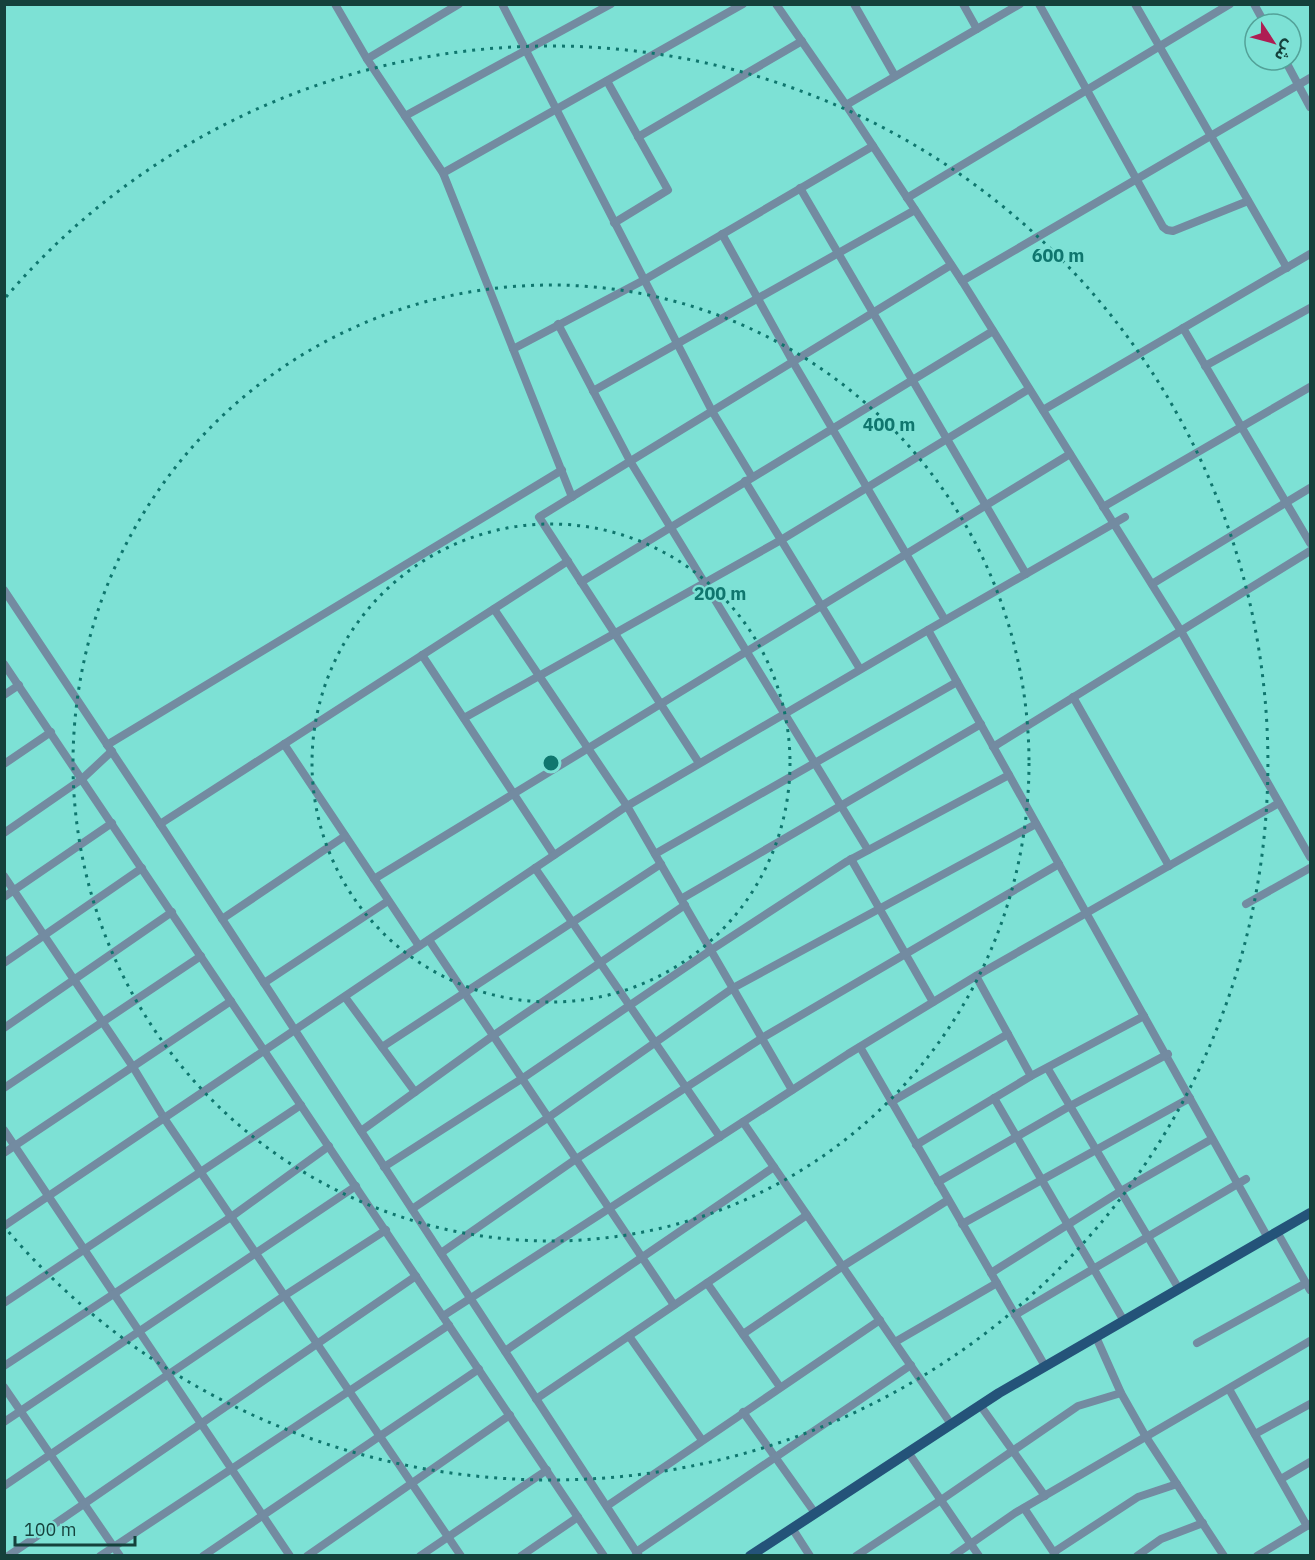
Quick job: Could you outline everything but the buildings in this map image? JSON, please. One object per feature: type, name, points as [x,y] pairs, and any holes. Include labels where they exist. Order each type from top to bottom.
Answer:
[{"type":"main road","points":[[750,1556],[980,1405],[1311,1213]]},
{"type":"street","points":[[335,4],[366,59],[443,173],[572,497]]},
{"type":"street","points":[[366,59],[459,4]]},
{"type":"street","points":[[501,4],[748,479],[781,540],[860,669]]},
{"type":"street","points":[[405,116],[611,4]]},
{"type":"street","points":[[443,173],[743,4]]},
{"type":"street","points":[[776,4],[846,105],[962,281],[1181,631],[1311,856]]},
{"type":"street","points":[[854,4],[895,76]]},
{"type":"street","points":[[963,4],[977,29]]},
{"type":"street","points":[[846,105],[1020,4]]},
{"type":"street","points":[[1039,4],[1136,180],[1167,230],[1173,231],[1248,201]]},
{"type":"street","points":[[1135,4],[1287,268]]},
{"type":"street","points":[[907,198],[1230,4]]},
{"type":"street","points":[[638,137],[802,41]]},
{"type":"street","points":[[1291,72],[1311,106]]},
{"type":"street","points":[[962,281],[1311,78]]},
{"type":"street","points":[[607,81],[668,190],[614,223]]},
{"type":"street","points":[[513,349],[644,280],[873,146]]},
{"type":"street","points":[[800,188],[1026,574]]},
{"type":"street","points":[[593,391],[915,210]]},
{"type":"street","points":[[722,234],[793,362],[945,620]]},
{"type":"street","points":[[1042,410],[1287,268],[1309,259]]},
{"type":"street","points":[[699,763],[539,517],[951,265]]},
{"type":"street","points":[[1205,366],[1311,308]]},
{"type":"street","points":[[558,324],[630,461],[868,850]]},
{"type":"street","points":[[1183,328],[1311,543]]},
{"type":"street","points":[[581,582],[993,331]]},
{"type":"street","points":[[1103,507],[1311,387]]},
{"type":"street","points":[[464,718],[781,540],[1029,389]]},
{"type":"street","points":[[374,879],[1070,454]]},
{"type":"street","points":[[4,833],[82,779],[110,748],[561,470]]},
{"type":"street","points":[[1152,584],[1311,488]]},
{"type":"street","points":[[4,1226],[627,806],[1125,517]]},
{"type":"street","points":[[993,747],[1311,552]]},
{"type":"street","points":[[160,824],[568,561]]},
{"type":"street","points":[[4,590],[264,982],[637,1554],[911,1365]]},
{"type":"street","points":[[494,609],[627,806],[792,1090]]},
{"type":"street","points":[[928,630],[1238,1184],[1308,1286],[1197,1343]]},
{"type":"street","points":[[422,655],[554,855]]},
{"type":"street","points":[[4,664],[604,1556]]},
{"type":"street","points":[[655,854],[957,682]]},
{"type":"street","points":[[4,695],[19,685]]},
{"type":"street","points":[[1073,697],[1169,866]]},
{"type":"street","points":[[361,1131],[683,902],[840,806],[981,724]]},
{"type":"street","points":[[4,764],[51,732]]},
{"type":"street","points":[[284,744],[419,946]]},
{"type":"street","points":[[384,1167],[523,1078],[711,950],[851,859],[1009,775]]},
{"type":"street","points":[[443,1316],[792,1090],[933,1002],[1279,803]]},
{"type":"street","points":[[4,897],[112,823]]},
{"type":"street","points":[[412,1209],[549,1117],[733,988],[1036,824]]},
{"type":"street","points":[[222,919],[345,836]]},
{"type":"street","points":[[851,859],[933,1002]]},
{"type":"street","points":[[382,1047],[661,864]]},
{"type":"street","points":[[441,1253],[576,1159],[762,1038],[1059,864]]},
{"type":"street","points":[[4,963],[142,868]]},
{"type":"street","points":[[535,868],[720,1137]]},
{"type":"street","points":[[1246,904],[1311,868]]},
{"type":"street","points":[[4,876],[133,1067],[200,1172],[461,1556]]},
{"type":"street","points":[[264,982],[388,901]]},
{"type":"street","points":[[4,1028],[172,912]]},
{"type":"street","points":[[429,940],[674,1305]]},
{"type":"street","points":[[4,1088],[201,956]]},
{"type":"street","points":[[976,976],[1031,1076]]},
{"type":"street","points":[[345,997],[415,1092]]},
{"type":"street","points":[[4,1153],[231,1001]]},
{"type":"street","points":[[916,1145],[1031,1076],[1144,1016]]},
{"type":"street","points":[[891,1102],[1008,1034]]},
{"type":"street","points":[[860,1047],[1045,1366]]},
{"type":"street","points":[[938,1182],[1070,1106],[1167,1055]]},
{"type":"street","points":[[1048,1069],[1179,1289]]},
{"type":"street","points":[[994,1098],[1124,1321]]},
{"type":"street","points":[[962,1224],[1190,1098]]},
{"type":"street","points":[[4,1303],[301,1105]]},
{"type":"street","points":[[743,1122],[951,1424]]},
{"type":"street","points":[[4,1130],[290,1556]]},
{"type":"street","points":[[991,1273],[1121,1191],[1212,1139]]},
{"type":"street","points":[[4,1366],[231,1217],[329,1146]]},
{"type":"street","points":[[505,1351],[774,1167]]},
{"type":"street","points":[[1015,1315],[1246,1179]]},
{"type":"street","points":[[4,1422],[356,1186]]},
{"type":"street","points":[[743,1334],[843,1266],[948,1200]]},
{"type":"street","points":[[536,1399],[807,1215]]},
{"type":"street","points":[[4,1486],[386,1230]]},
{"type":"street","points":[[8,1556],[416,1276]]},
{"type":"street","points":[[706,1283],[780,1387]]},
{"type":"street","points":[[895,1342],[997,1283]]},
{"type":"street","points":[[607,1506],[879,1320]]},
{"type":"street","points":[[100,1556],[449,1325]]},
{"type":"street","points":[[629,1336],[702,1440]]},
{"type":"street","points":[[1096,1337],[1121,1393],[1146,1437],[1224,1556]]},
{"type":"street","points":[[953,1556],[1024,1508],[1311,1341]]},
{"type":"street","points":[[203,1556],[479,1369]]},
{"type":"street","points":[[4,1387],[120,1556]]},
{"type":"street","points":[[1229,1389],[1309,1525],[1257,1556]]},
{"type":"street","points":[[856,1556],[1078,1406],[1121,1393]]},
{"type":"street","points":[[1256,1434],[1311,1404]]},
{"type":"street","points":[[980,1405],[1045,1496]]},
{"type":"street","points":[[743,1412],[815,1514]]},
{"type":"street","points":[[307,1556],[510,1415]]},
{"type":"street","points":[[908,1452],[979,1556]]},
{"type":"street","points":[[1281,1479],[1311,1462]]},
{"type":"street","points":[[420,1556],[547,1470]]},
{"type":"street","points":[[1024,1508],[1055,1554],[1138,1497],[1177,1484]]},
{"type":"street","points":[[521,1556],[578,1517]]},
{"type":"street","points":[[1137,1556],[1161,1539],[1203,1523]]},
{"type":"street","points":[[792,1528],[810,1556]]}]
